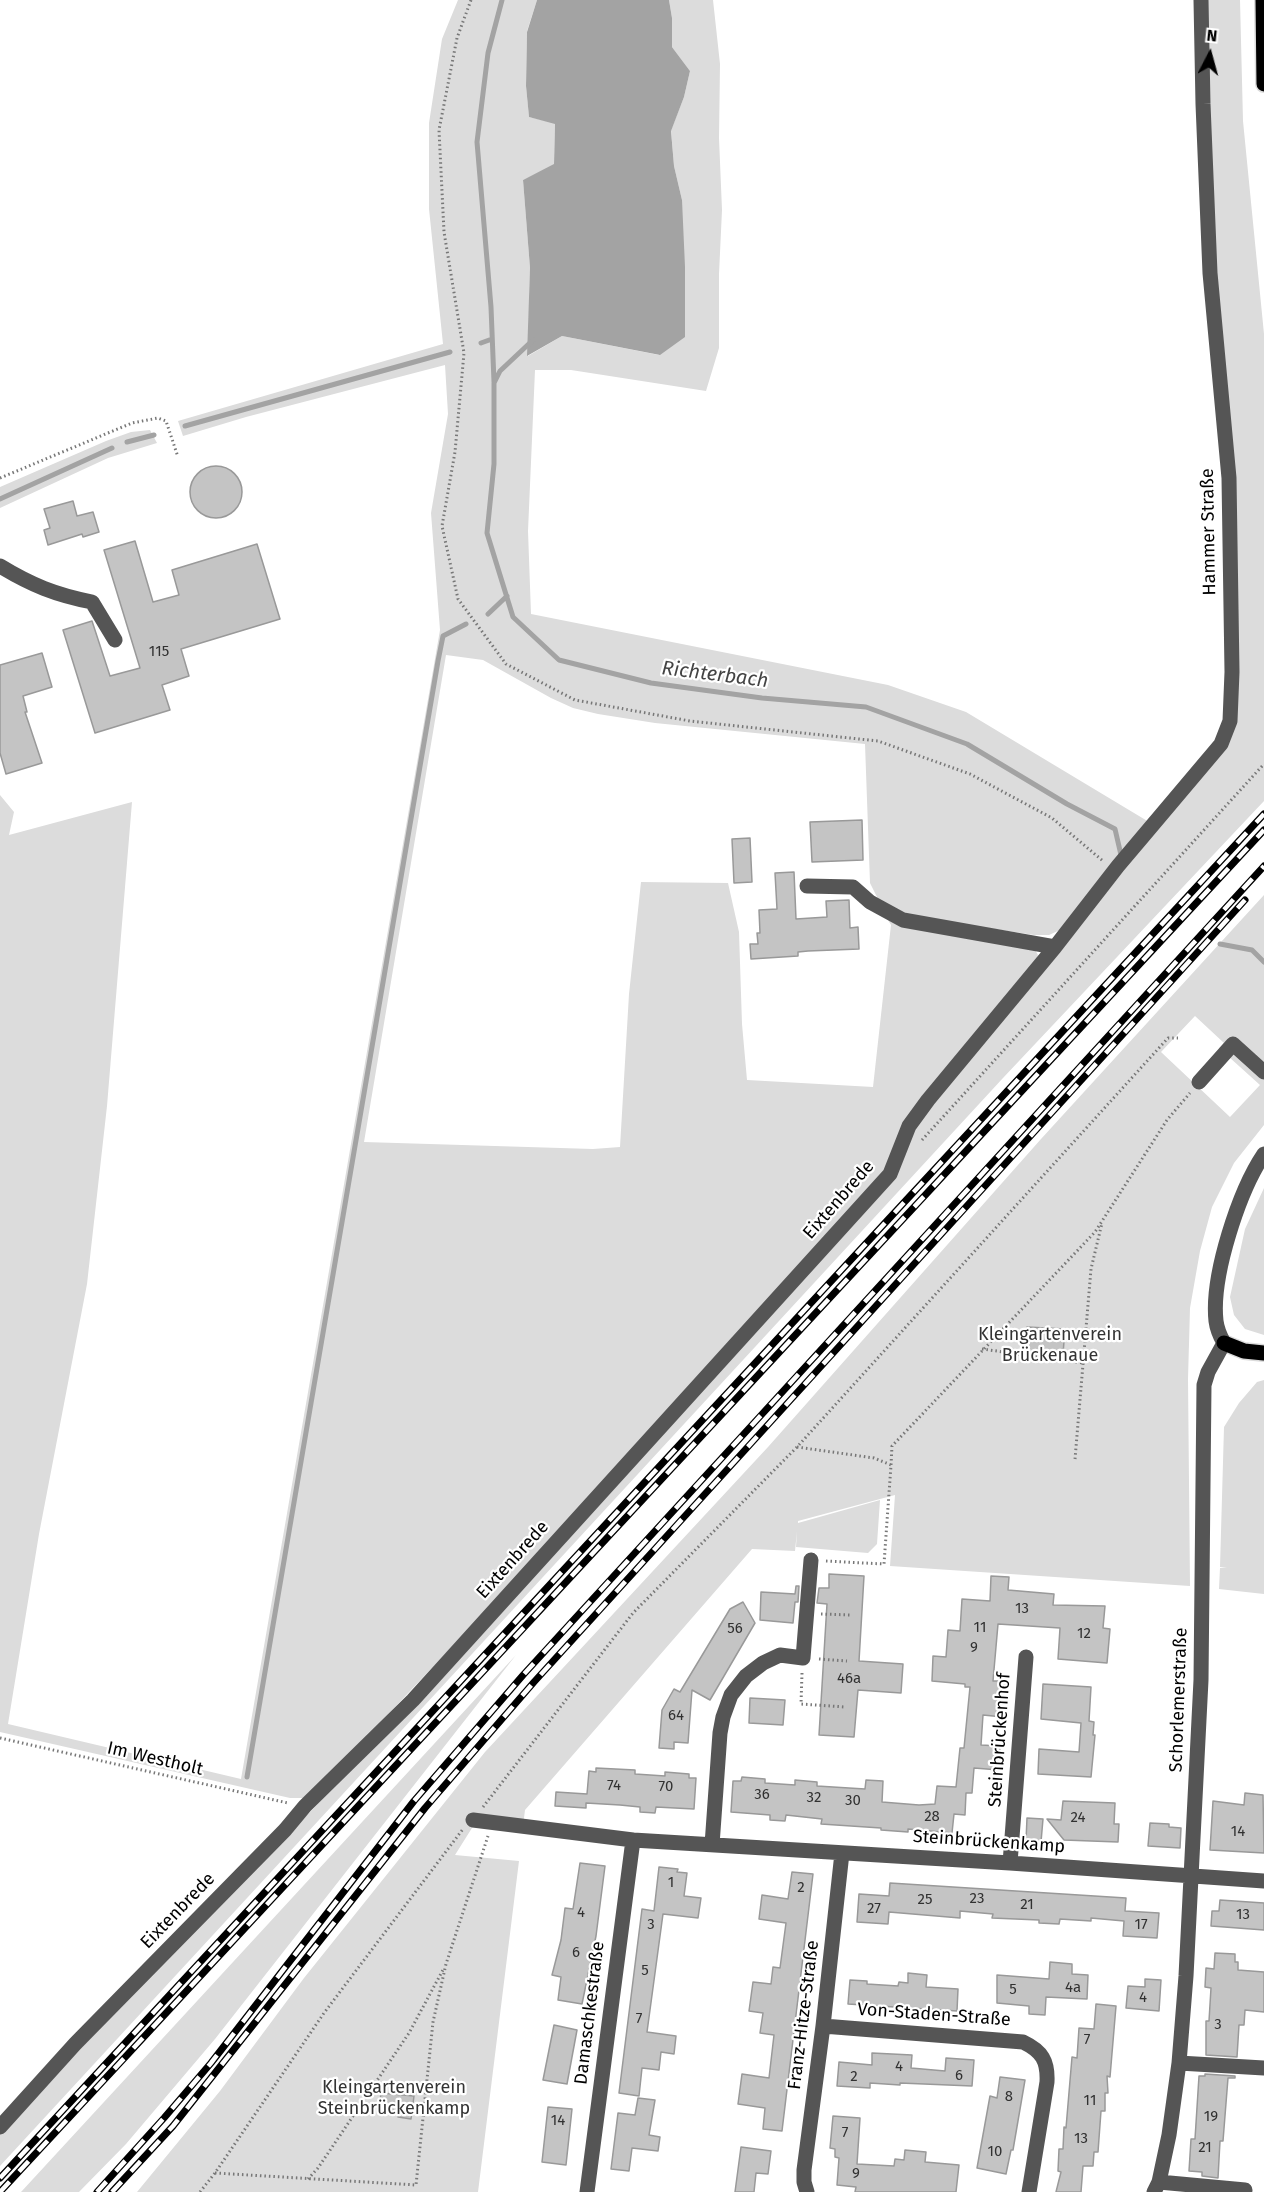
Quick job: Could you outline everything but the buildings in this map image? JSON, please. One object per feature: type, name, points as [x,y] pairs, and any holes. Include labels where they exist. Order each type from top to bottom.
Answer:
[{"type":"main road","points":[[1263,0],[1264,84]]},
{"type":"main road","points":[[1224,1343],[1244,1351],[1264,1353]]},
{"type":"street","name":"Hammer Straße","points":[[1018,990],[1221,744],[1230,721],[1232,672],[1228,478],[1210,273],[1200,0]]},
{"type":"street","points":[[0,567],[27,583],[58,595],[92,602],[115,640]]},
{"type":"street","points":[[807,886],[853,886],[870,902],[903,920],[1054,947]]},
{"type":"street","name":"Eixtenbrede","points":[[0,2127],[75,2044],[285,1830],[305,1806],[413,1700],[890,1174],[909,1125],[1018,990]]},
{"type":"street","points":[[1199,1082],[1233,1044],[1264,1072]]},
{"type":"street","points":[[1224,1343],[1218,1333],[1216,1321],[1217,1292],[1224,1254],[1233,1217],[1264,1154]]},
{"type":"street","name":"Schorlemerstraße","points":[[1224,1343],[1208,1372],[1204,1385],[1201,1680],[1186,1976],[1179,2063],[1169,2135],[1156,2187],[1245,2190]]},
{"type":"street","points":[[712,1845],[723,1717],[731,1695],[746,1676],[763,1663],[780,1655],[803,1658],[811,1560]]},
{"type":"street","name":"Steinbrückenhof","points":[[1010,1863],[1026,1657]]},
{"type":"street","name":"Steinbrückenkamp","points":[[473,1820],[633,1840],[1264,1881]]},
{"type":"street","name":"Damaschkestraße","points":[[587,2192],[633,1840]]},
{"type":"street","name":"Franz-Hitze-Straße","points":[[806,2187],[842,1853]]},
{"type":"street","name":"Von-Staden-Straße","points":[[823,2026],[1023,2042],[1039,2051],[1047,2064],[1047,2082],[1029,2192]]},
{"type":"street","points":[[1179,2063],[1264,2068]]},
{"type":"path","points":[[471,0],[457,38],[439,130],[444,232],[464,353],[455,452],[442,526],[458,598],[506,664],[575,700],[690,721],[878,741],[970,774],[1052,818],[1114,871]]},
{"type":"path","points":[[0,478],[132,423],[158,418],[166,421],[178,457]]},
{"type":"path","points":[[921,1141],[1264,764]]},
{"type":"path","points":[[200,2192],[324,2013],[459,1833],[473,1820],[633,1613],[797,1447],[1168,1038],[1178,1038]]},
{"type":"path","points":[[811,1560],[884,1564],[892,1446],[1095,1232],[1167,1120],[1199,1082]]},
{"type":"path","points":[[1075,1459],[1091,1269],[1103,1220]]},
{"type":"path","points":[[982,1350],[1083,1363]]},
{"type":"path","points":[[797,1447],[874,1458],[891,1465]]},
{"type":"path","points":[[807,1613],[850,1616]]},
{"type":"path","points":[[845,1707],[801,1704],[803,1658],[847,1661]]},
{"type":"path","name":"Im Westholt","points":[[0,1738],[305,1806]]},
{"type":"path","points":[[215,2173],[416,2185],[433,2022],[446,1964],[492,1823]]},
{"type":"path","points":[[308,2180],[409,2032],[446,1964]]},
{"type":"green space","points":[[458,0],[537,0],[527,31],[526,86],[529,117],[555,123],[554,165],[523,180],[530,268],[528,356],[562,336],[659,355],[682,200],[674,166],[671,130],[684,97],[690,71],[672,47],[672,18],[669,0],[713,0],[720,64],[719,138],[722,210],[719,348],[706,391],[571,370],[535,370],[528,531],[531,614],[888,685],[966,712],[1149,822],[1062,929],[1049,935],[1034,935],[903,915],[879,901],[870,883],[865,744],[655,723],[598,714],[573,708],[551,698],[483,660],[446,655],[364,1142],[593,1149],[620,1147],[629,994],[641,882],[728,883],[739,932],[742,1024],[747,1080],[873,1087],[891,925],[888,920],[1034,948],[1038,955],[1033,967],[906,1123],[885,1173],[526,1568],[313,1794],[304,1798],[290,1798],[0,1732],[0,795],[14,812],[9,835],[132,802],[107,1106],[87,1284],[39,1534],[8,1724],[241,1779],[440,630],[431,513],[448,414],[445,365],[246,417],[183,436],[178,421],[443,344],[429,209],[429,123],[442,39]]},
{"type":"green space","points":[[1206,0],[1240,0],[1243,121],[1264,334],[1264,801],[1003,1078],[0,2166],[0,2132],[313,1809],[893,1176],[913,1128],[1158,829],[1235,721],[1215,273]]},
{"type":"green space","points":[[150,430],[157,443],[108,458],[0,508],[0,487],[106,441],[131,432]]},
{"type":"green space","points":[[1264,895],[1264,1125],[1234,1163],[1212,1207],[1200,1251],[1190,1308],[1188,1379],[1190,1586],[890,1566],[895,1495],[798,1521],[798,1523],[880,1500],[877,1544],[868,1553],[796,1547],[797,1531],[795,1551],[752,1549],[525,1810],[523,1826],[477,1820],[455,1855],[519,1861],[478,2192],[137,2192],[220,2091],[304,1978],[485,1752],[768,1447],[1041,1139]],"holes":[[[1195,1016],[1224,1043],[1219,1048],[1260,1085],[1230,1117],[1161,1052]]]},
{"type":"green space","points":[[1264,1188],[1264,1335],[1245,1329],[1234,1315],[1230,1297],[1245,1229]]},
{"type":"green space","points":[[1264,1380],[1264,1594],[1219,1589],[1220,1568],[1227,1568],[1220,1567],[1224,1427],[1239,1403],[1257,1382]]},
{"type":"green space","points":[[516,1655],[215,2039],[126,2144],[79,2192],[21,2192]]},
{"type":"shaded area","points":[[537,0],[669,0],[672,18],[672,47],[690,71],[684,97],[671,131],[674,166],[682,200],[685,337],[660,355],[562,336],[527,356],[530,268],[523,180],[554,164],[555,124],[529,117],[526,86],[527,32]]},
{"type":"waterway","points":[[494,382],[491,307],[477,142],[488,53],[502,0]]},
{"type":"waterway","points":[[481,343],[492,339]]},
{"type":"waterway","name":"Richterbach","points":[[533,340],[500,371],[494,383],[494,464],[487,533],[513,617],[559,660],[651,683],[762,698],[866,707],[967,744],[1067,804],[1115,829],[1121,855]]},
{"type":"waterway","points":[[185,426],[450,352]]},
{"type":"waterway","points":[[127,442],[154,435]]},
{"type":"waterway","points":[[0,499],[112,448]]},
{"type":"waterway","points":[[488,614],[507,596]]},
{"type":"waterway","points":[[247,1777],[438,661],[443,636],[466,624]]},
{"type":"waterway","name":"Richterbach","points":[[1220,944],[1252,950],[1264,962]]},
{"type":"railway","points":[[0,2178],[1264,814]]},
{"type":"railway","points":[[0,2192],[1264,830]]},
{"type":"railway","points":[[97,2192],[211,2063],[414,1801],[524,1674],[1264,866]]},
{"type":"railway","points":[[112,2192],[173,2126],[425,1808],[534,1682],[1245,900]]},
{"type":"park label","name":"Kleingartenverein Brückenaue","points":[[1050,1345]]},
{"type":"park label","name":"Kleingartenverein Steinbrückenkamp","points":[[394,2098]]}]
